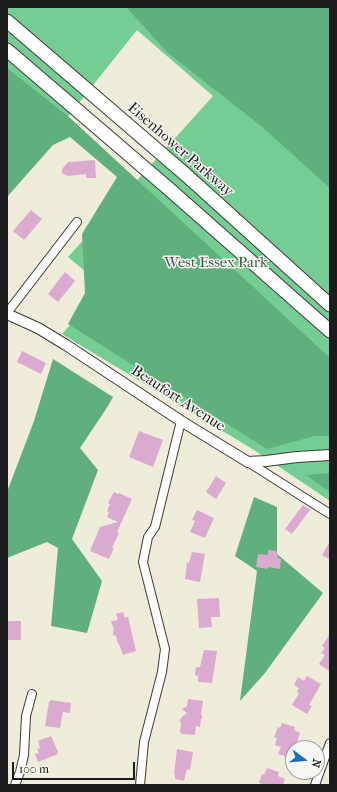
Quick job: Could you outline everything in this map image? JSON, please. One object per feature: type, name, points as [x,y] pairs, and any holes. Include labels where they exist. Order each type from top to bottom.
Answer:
[{"type":"main road","name":"Eisenhower Parkway","points":[[7,22],[185,174],[330,305]]},
{"type":"main road","points":[[7,50],[169,189],[330,331]]},
{"type":"street","points":[[7,313],[77,222]]},
{"type":"street","name":"Beaufort Avenue","points":[[7,313],[38,328],[66,345],[181,421],[330,514]]},
{"type":"street","points":[[140,785],[144,742],[162,672],[165,648],[143,562],[148,537],[155,527],[181,421]]},
{"type":"street","points":[[248,462],[330,455]]},
{"type":"street","points":[[15,785],[24,755],[26,716],[32,694]]},
{"type":"street","points":[[315,785],[330,742]]},
{"type":"green space","name":"West Essex Park","points":[[7,7],[322,7],[330,10],[330,501],[254,450],[62,334],[104,287],[68,257],[213,96],[137,30],[7,193]]},
{"type":"green space","points":[[126,7],[330,7],[330,188],[261,126],[168,53]]},
{"type":"green space","points":[[7,68],[69,117],[330,358],[330,436],[315,436],[267,449],[68,324],[85,293],[82,234],[117,177],[70,137],[53,145],[7,197]]},
{"type":"green space","points":[[53,359],[113,397],[80,448],[98,470],[72,539],[102,581],[87,633],[51,626],[58,548],[47,542],[7,558],[7,492],[34,421]]},
{"type":"green space","points":[[330,473],[330,492],[306,475]]},
{"type":"green space","points":[[254,497],[277,507],[277,554],[323,593],[265,673],[240,701],[257,571],[235,556]]},
{"type":"building","points":[[95,160],[96,178],[86,178],[86,174],[68,176],[62,173],[62,169],[68,162]]},
{"type":"building","points":[[31,210],[42,219],[24,240],[13,231]]},
{"type":"building","points":[[65,272],[75,281],[58,302],[48,294]]},
{"type":"building","points":[[22,351],[46,363],[41,374],[17,362]]},
{"type":"building","points":[[139,431],[163,440],[153,467],[129,457]]},
{"type":"building","points":[[216,476],[226,483],[216,499],[206,492]]},
{"type":"building","points":[[114,492],[132,499],[117,532],[119,533],[109,559],[90,551],[100,527],[118,522],[107,517],[109,512],[107,511],[110,504],[108,503]]},
{"type":"building","points":[[303,505],[310,510],[292,534],[285,529]]},
{"type":"building","points":[[197,510],[214,518],[205,538],[190,532],[195,521],[192,520]]},
{"type":"building","points":[[330,541],[330,560],[322,555]]},
{"type":"building","points":[[268,550],[276,551],[278,558],[281,559],[280,569],[256,567],[258,554],[268,555]]},
{"type":"building","points":[[192,552],[205,554],[200,582],[185,579],[187,562],[189,563]]},
{"type":"building","points":[[219,598],[220,617],[211,617],[212,627],[199,628],[197,599]]},
{"type":"building","points":[[123,612],[125,618],[128,617],[136,651],[123,655],[116,636],[113,635],[114,630],[111,621],[118,620],[116,614]]},
{"type":"building","points":[[7,621],[21,621],[21,640],[7,640]]},
{"type":"building","points":[[330,634],[330,672],[319,664],[325,655],[321,653],[325,648],[322,646]]},
{"type":"building","points":[[204,650],[217,651],[212,683],[198,682],[198,676],[195,675],[196,667],[200,667]]},
{"type":"building","points":[[307,676],[321,684],[309,705],[312,706],[307,714],[292,705],[299,693],[297,692],[299,688],[294,685],[298,677],[304,681]]},
{"type":"building","points":[[188,699],[203,701],[201,714],[202,719],[200,727],[196,726],[195,735],[182,734],[180,732],[180,720],[187,713],[182,709],[187,706]]},
{"type":"building","points":[[51,700],[71,703],[70,713],[63,712],[60,728],[45,726],[49,702]]},
{"type":"building","points":[[282,723],[295,727],[294,730],[300,733],[298,740],[285,740],[285,756],[278,754],[281,747],[275,745],[277,738],[274,737],[278,727],[280,728]]},
{"type":"building","points":[[51,736],[58,754],[38,762],[35,754],[39,753],[37,749],[40,748],[38,741]]},
{"type":"building","points":[[177,749],[193,752],[190,770],[187,769],[184,781],[175,779],[174,774]]},
{"type":"building","points":[[267,768],[279,772],[278,776],[285,779],[283,785],[260,785],[261,783],[259,783],[262,774],[264,775]]}]
